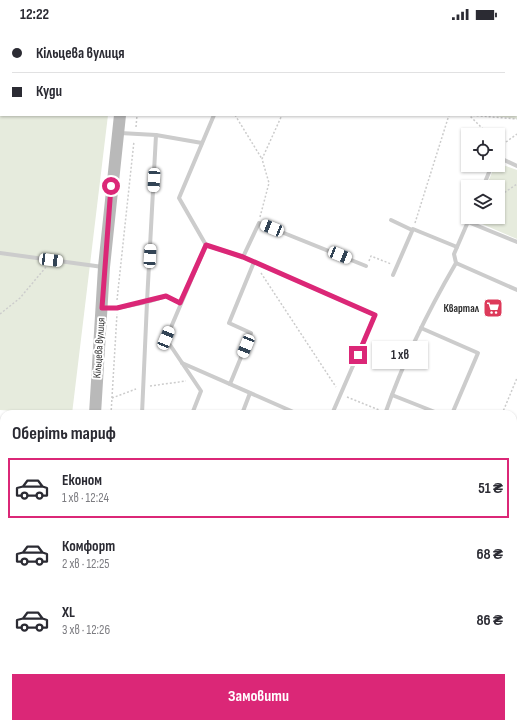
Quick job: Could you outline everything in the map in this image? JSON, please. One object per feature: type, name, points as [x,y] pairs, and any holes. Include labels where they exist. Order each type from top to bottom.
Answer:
[{"type":"main road","name":"Кільцева вулиця","points":[[95,410],[104,267],[120,116]]},
{"type":"lane","points":[[214,116],[178,198],[206,245],[243,257],[375,315],[334,410]]},
{"type":"lane","points":[[118,133],[156,135],[202,143]]},
{"type":"lane","points":[[142,410],[156,135]]},
{"type":"lane","points":[[505,160],[517,166]]},
{"type":"lane","points":[[391,220],[457,247]]},
{"type":"lane","points":[[243,257],[259,223],[366,266]]},
{"type":"lane","points":[[387,410],[392,395],[432,304],[456,263],[454,254],[467,224]]},
{"type":"lane","points":[[473,224],[517,242]]},
{"type":"lane","points":[[393,275],[413,230]]},
{"type":"lane","points":[[194,410],[201,392],[166,338],[206,245]]},
{"type":"lane","points":[[0,253],[104,267]]},
{"type":"lane","points":[[230,384],[251,334],[229,323],[254,262]]},
{"type":"lane","points":[[456,263],[517,290]]},
{"type":"lane","points":[[102,308],[117,308],[147,302],[166,296],[180,303]]},
{"type":"lane","points":[[421,328],[478,352],[454,410]]},
{"type":"lane","points":[[182,363],[289,410]]},
{"type":"lane","points":[[244,410],[250,393]]},
{"type":"lane","points":[[392,395],[430,410]]},
{"type":"path","points":[[110,410],[117,308],[137,116]]},
{"type":"path","points":[[236,116],[262,159],[269,183],[259,223]]},
{"type":"path","points":[[262,159],[282,116]]},
{"type":"path","points":[[413,230],[449,116]]},
{"type":"path","points":[[470,116],[482,128]]},
{"type":"path","points":[[481,116],[517,119]]},
{"type":"path","points":[[505,142],[517,134]]},
{"type":"path","points":[[505,192],[517,184]]},
{"type":"path","points":[[375,258],[397,266]]},
{"type":"path","points":[[0,314],[20,298],[51,260]]},
{"type":"path","points":[[254,262],[341,395],[378,410]]},
{"type":"path","points":[[504,410],[517,378]]},
{"type":"path","points":[[111,398],[144,386],[193,380]]},
{"type":"shaded area","points":[[0,116],[108,116],[72,410],[0,410]]},
{"type":"shaded area","points":[[494,116],[517,116],[517,119]]},
{"type":"shaded area","points":[[505,166],[517,170],[517,239],[482,224],[505,224],[505,180],[489,180],[492,172],[505,172]]},
{"type":"place","name":"Квартал","points":[[493,308]]},
{"type":"route","points":[[111,186],[102,308],[117,308],[147,302],[166,296],[180,303],[206,245],[243,257],[375,315],[358,355]]}]
